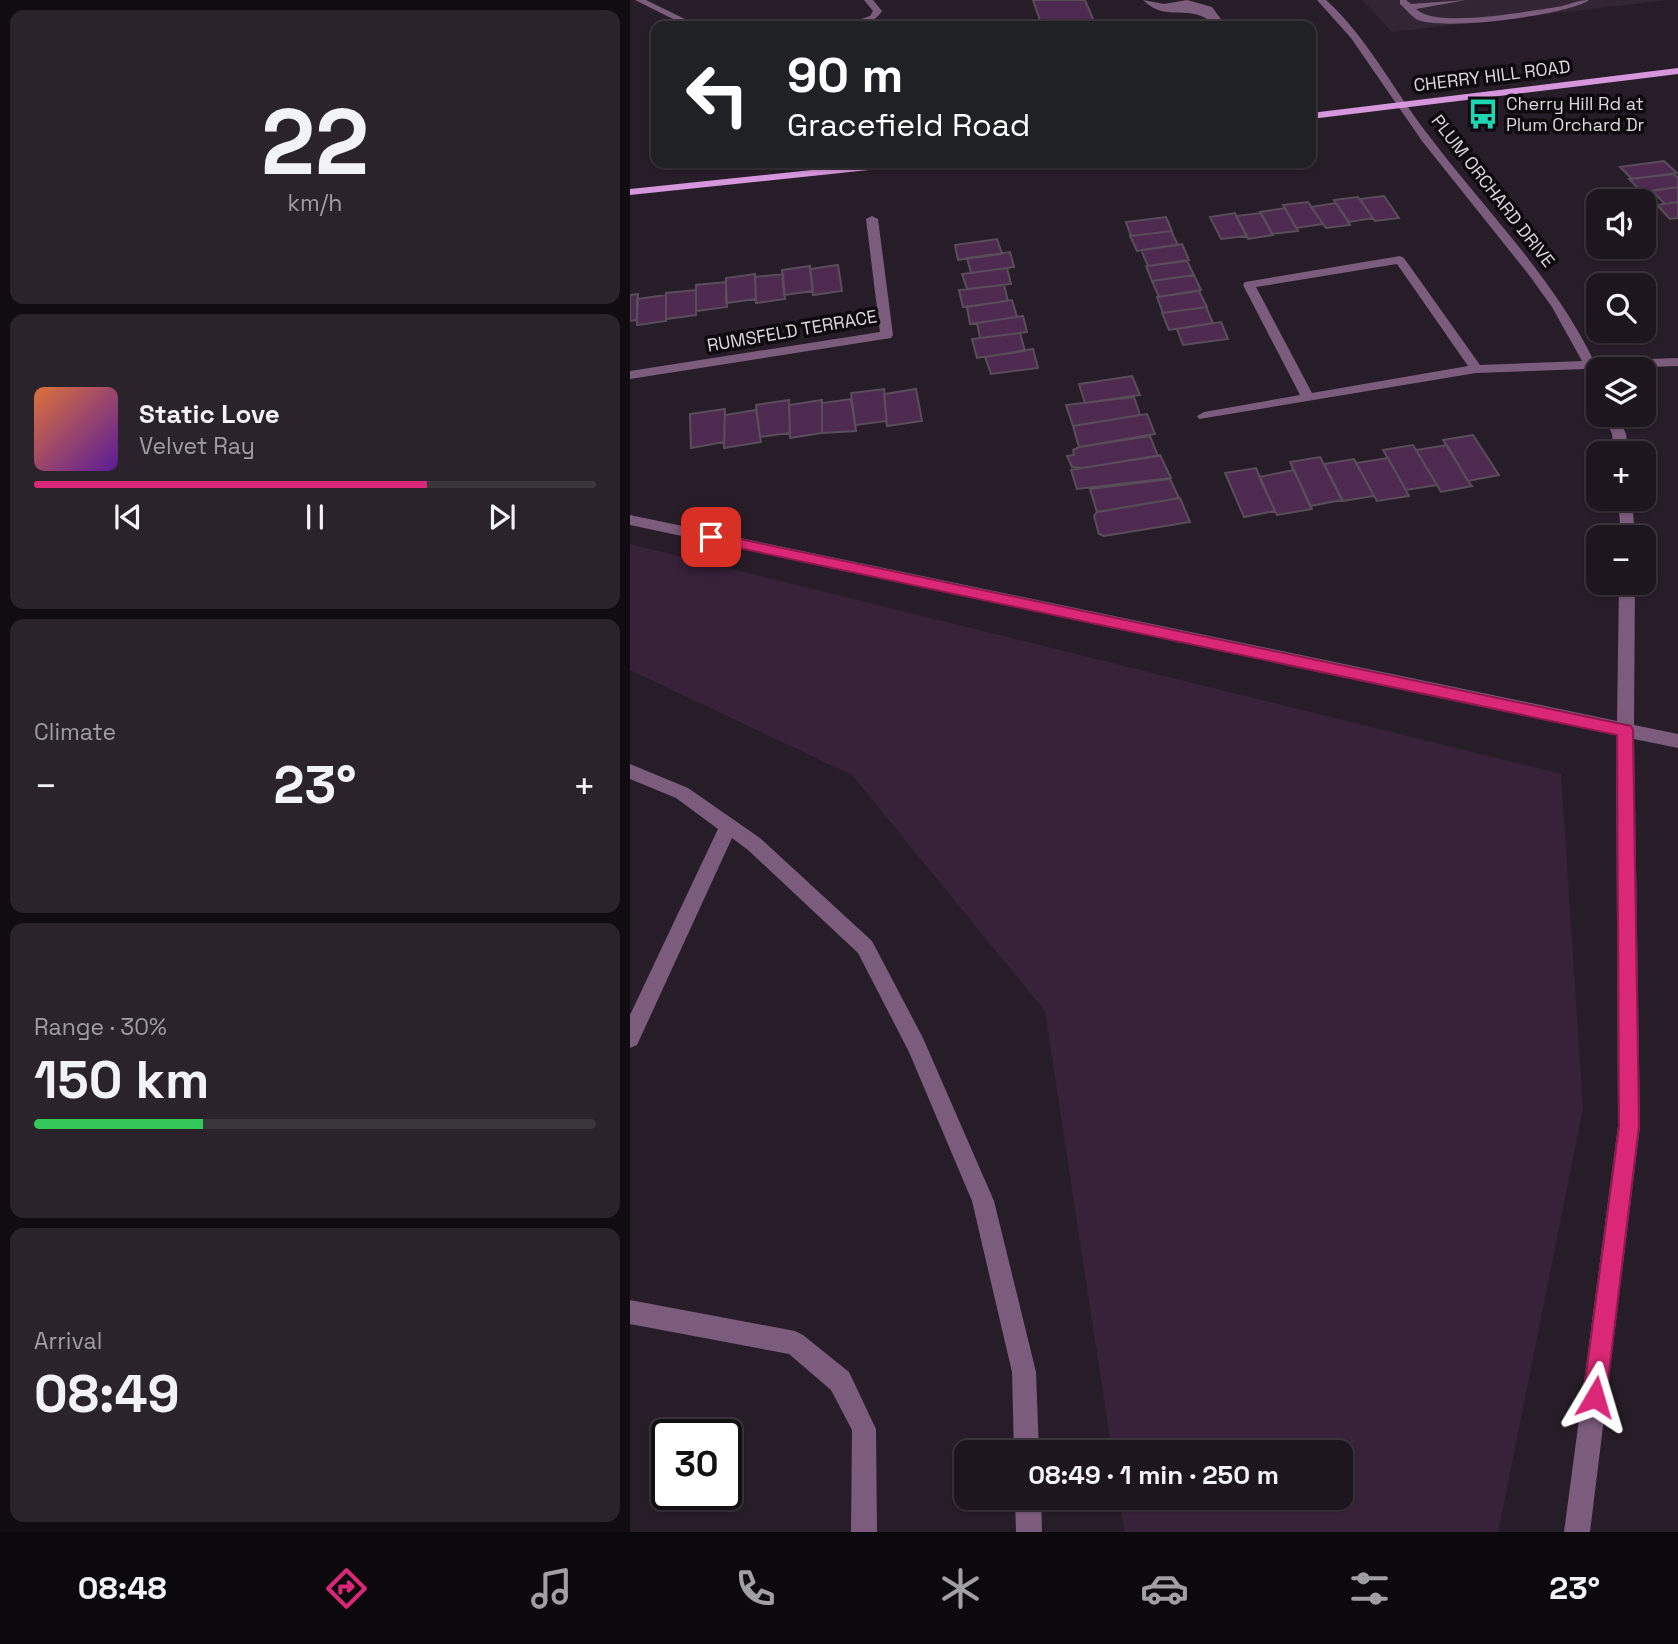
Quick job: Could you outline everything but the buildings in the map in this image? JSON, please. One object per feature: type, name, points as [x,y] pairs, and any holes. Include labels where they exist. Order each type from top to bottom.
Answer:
[{"type":"main road","name":"CHERRY HILL ROAD","points":[[1316,115],[1678,71]]},
{"type":"main road","points":[[630,192],[859,168]]},
{"type":"street","points":[[639,0],[684,21]]},
{"type":"street","points":[[1147,0],[1155,6],[1168,6],[1182,1],[1209,9],[1217,21]]},
{"type":"street","name":"PLUM ORCHARD DRIVE","points":[[1321,0],[1336,12],[1400,105],[1548,291],[1586,358]]},
{"type":"street","points":[[1400,0],[1419,17],[1439,21],[1563,9],[1585,0]]},
{"type":"street","points":[[1409,7],[1462,0]]},
{"type":"street","points":[[862,21],[873,18],[878,11],[874,2]]},
{"type":"street","name":"RUMSFELD TERRACE","points":[[630,375],[887,335],[872,219]]},
{"type":"street","points":[[1308,398],[1249,285],[1400,260],[1476,369]]},
{"type":"street","points":[[1656,363],[1678,362]]},
{"type":"street","points":[[1204,416],[1476,369],[1586,367]]},
{"type":"street","points":[[630,520],[1678,741]]},
{"type":"street","points":[[1577,1532],[1629,1126],[1625,730],[1627,595]]},
{"type":"street","points":[[630,771],[682,793],[754,845],[865,947],[916,1045],[984,1201],[1024,1371],[1027,1440]]},
{"type":"street","points":[[630,1038],[728,827]]},
{"type":"street","points":[[630,1312],[795,1343],[840,1381],[864,1429],[864,1532]]},
{"type":"street","points":[[1028,1510],[1029,1532]]},
{"type":"shaded area","points":[[1362,0],[1669,0],[1392,32]]},
{"type":"shaded area","points":[[630,544],[1561,774],[1583,1108],[1498,1532],[1125,1532],[1121,1510],[1353,1510],[1353,1440],[1110,1440],[1045,1011],[852,775],[630,670]]},
{"type":"place","name":"Cherry Hill Rd at Plum Orchard Dr","points":[[1483,114]]},
{"type":"route","points":[[711,537],[1625,730],[1629,1126],[1595,1397]]}]
